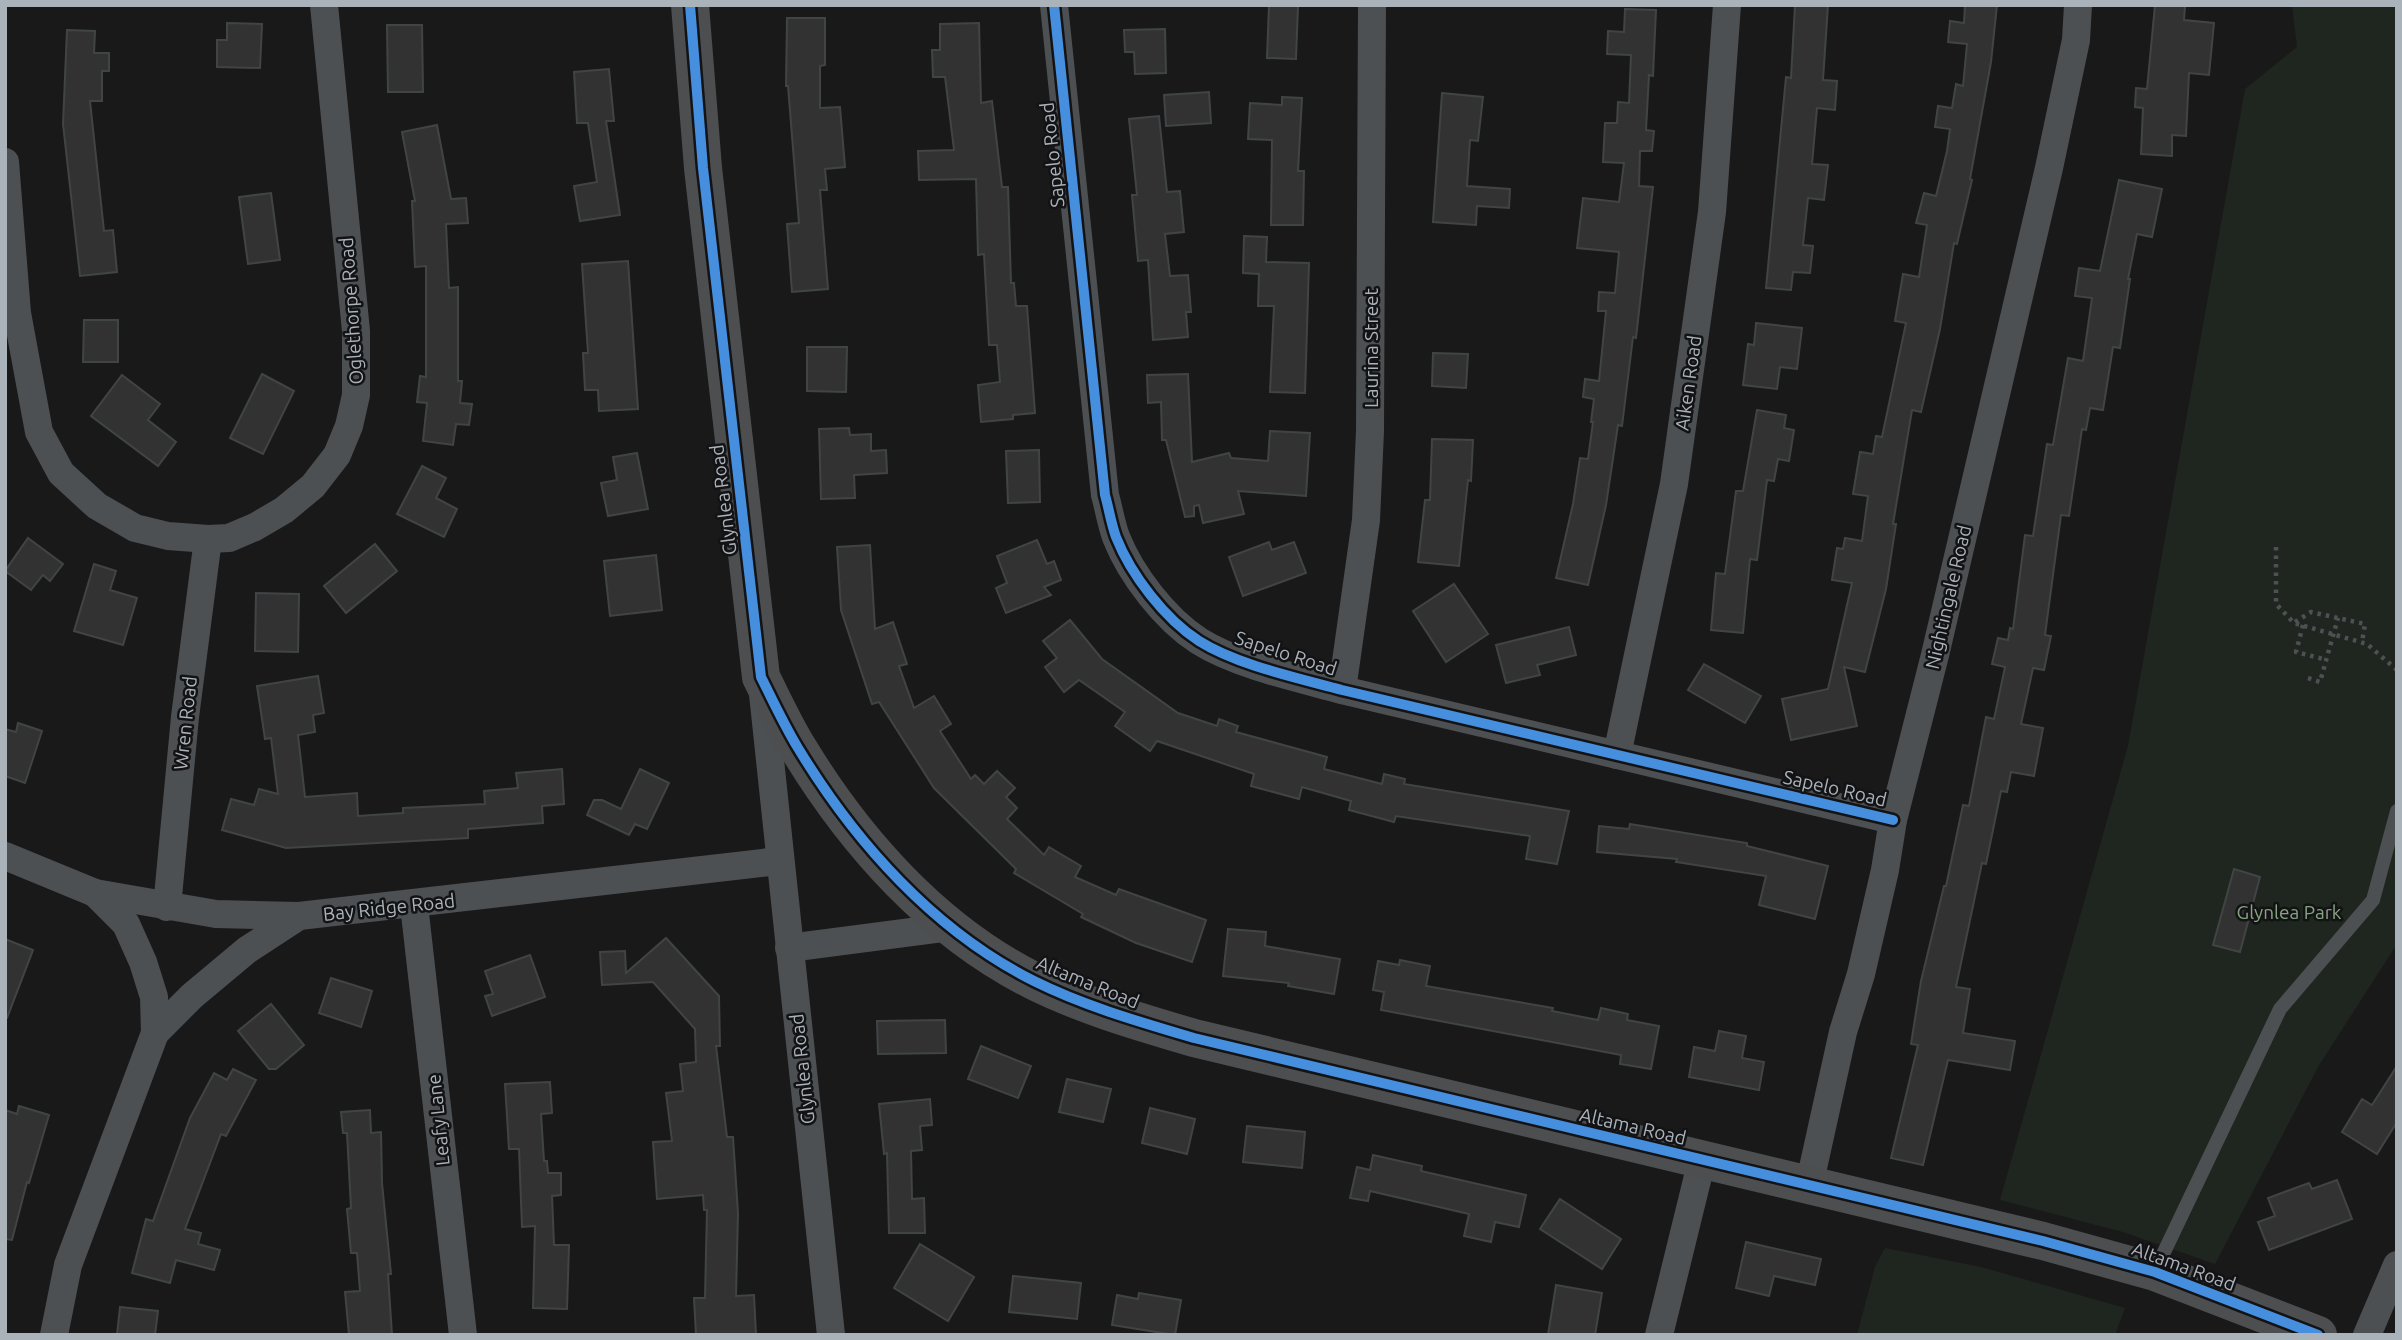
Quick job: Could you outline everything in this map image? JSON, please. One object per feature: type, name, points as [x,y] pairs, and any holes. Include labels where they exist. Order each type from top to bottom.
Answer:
[{"type":"street","name":"Oglethorpe Road","points":[[5,162],[17,313],[39,432],[61,473],[97,506],[135,528],[168,537],[208,539],[229,538],[255,527],[284,510],[313,486],[337,455],[352,416],[356,395],[356,331],[324,5]]},
{"type":"street","name":"Glynlea Road","points":[[690,5],[703,168],[761,677],[831,1335]]},
{"type":"street","name":"Sapelo Road","points":[[1054,5],[1105,495],[1117,538],[1138,576],[1166,615],[1200,642],[1254,665],[1342,690],[1894,820]]},
{"type":"street","name":"Laurina Street","points":[[1342,690],[1366,520],[1370,444],[1372,5]]},
{"type":"street","name":"Aiken Road","points":[[1616,755],[1674,484],[1712,212],[1727,5]]},
{"type":"street","name":"Nightingale Road","points":[[1809,1186],[1843,1032],[1861,974],[1894,820],[2049,168],[2076,40],[2078,5]]},
{"type":"street","name":"Wren Road","points":[[167,907],[185,717],[208,539]]},
{"type":"street","name":"Glynlea Road","points":[[761,677],[797,746],[826,790],[908,890],[950,927]]},
{"type":"street","name":"Bay Ridge Road","points":[[5,856],[95,893],[216,914],[299,916],[414,905],[779,861]]},
{"type":"street","points":[[54,1335],[68,1265],[155,1033],[154,997],[143,962],[126,924],[95,893]]},
{"type":"street","name":"Leafy Lane","points":[[414,905],[463,1335]]},
{"type":"street","points":[[155,1033],[192,996],[247,950],[299,916]]},
{"type":"street","points":[[789,948],[950,927]]},
{"type":"street","name":"Altama Road","points":[[950,927],[1033,980],[1110,1012],[1194,1038],[2043,1241],[2155,1272],[2318,1335]]},
{"type":"street","points":[[1659,1335],[1702,1160]]},
{"type":"street","points":[[2367,1335],[2397,1265]]},
{"type":"lane","points":[[2155,1272],[2280,1009],[2373,900],[2397,811]]},
{"type":"path","points":[[2276,547],[2276,604],[2294,623],[2362,642],[2397,670]]},
{"type":"path","points":[[2294,623],[2311,612],[2365,624],[2362,642]]},
{"type":"path","points":[[2308,678],[2320,682],[2338,618]]},
{"type":"path","points":[[2303,625],[2296,652],[2327,660]]},
{"type":"green space","name":"Glynlea Park","points":[[2292,5],[2397,5],[2397,944],[2318,1067],[2215,1264],[2123,1232],[2000,1200],[2128,746],[2245,89],[2297,47]]},
{"type":"green space","points":[[1885,1248],[1981,1267],[2125,1308],[2115,1335],[1857,1335],[1875,1267]]},
{"type":"building","points":[[1269,5],[1298,6],[1296,59],[1267,58]]},
{"type":"building","points":[[1795,5],[1828,5],[1823,80],[1837,81],[1835,110],[1817,108],[1812,164],[1828,165],[1824,200],[1808,198],[1803,245],[1813,246],[1810,273],[1793,272],[1791,290],[1766,288],[1786,77],[1791,78]]},
{"type":"building","points":[[1965,5],[1997,5],[1991,62],[1970,179],[1972,180],[1957,244],[1954,243],[1940,329],[1921,412],[1912,410],[1893,524],[1896,524],[1886,589],[1865,672],[1844,667],[1857,726],[1791,740],[1782,699],[1828,689],[1852,583],[1832,580],[1837,548],[1843,549],[1845,538],[1862,541],[1868,496],[1853,494],[1860,452],[1873,454],[1876,436],[1882,437],[1906,323],[1895,321],[1903,274],[1919,277],[1927,225],[1916,223],[1924,193],[1936,196],[1947,151],[1950,129],[1935,127],[1938,106],[1952,108],[1956,84],[1963,86],[1967,44],[1948,42],[1950,21],[1964,23]]},
{"type":"building","points":[[2155,5],[2185,6],[2184,20],[2214,23],[2209,75],[2189,73],[2186,136],[2172,135],[2172,156],[2141,154],[2143,108],[2135,107],[2136,88],[2147,89]]},
{"type":"building","points":[[1625,9],[1656,10],[1653,76],[1649,75],[1646,130],[1654,131],[1652,151],[1640,151],[1639,186],[1653,187],[1636,338],[1633,337],[1622,426],[1618,425],[1606,505],[1588,585],[1556,578],[1573,504],[1580,458],[1588,459],[1594,399],[1583,397],[1585,379],[1599,381],[1606,311],[1598,311],[1599,292],[1615,293],[1619,252],[1577,248],[1583,198],[1619,202],[1624,163],[1603,162],[1605,123],[1617,123],[1618,102],[1629,103],[1631,55],[1607,54],[1608,31],[1624,32]]},
{"type":"building","points":[[787,18],[825,18],[825,65],[820,66],[820,108],[840,107],[845,167],[825,169],[827,190],[820,190],[828,289],[792,292],[787,224],[799,223],[786,86]]},
{"type":"building","points":[[227,23],[262,24],[260,68],[217,67],[217,40],[227,40]]},
{"type":"building","points":[[979,23],[981,103],[992,101],[1002,187],[1008,187],[1011,283],[1014,283],[1016,306],[1027,306],[1035,413],[1013,415],[1013,419],[981,422],[978,385],[1000,382],[997,345],[989,345],[984,254],[978,255],[976,179],[919,180],[918,151],[954,150],[945,77],[933,77],[932,50],[940,50],[940,24]]},
{"type":"building","points":[[387,25],[422,25],[423,92],[388,92]]},
{"type":"building","points":[[1165,29],[1166,73],[1135,74],[1134,52],[1125,52],[1124,30]]},
{"type":"building","points":[[67,30],[95,31],[94,53],[109,53],[109,71],[102,71],[102,101],[90,101],[104,231],[113,230],[117,272],[80,276],[63,124]]},
{"type":"building","points":[[609,69],[614,121],[606,121],[620,215],[580,221],[574,186],[597,182],[588,123],[577,123],[574,72]]},
{"type":"building","points":[[1209,92],[1211,123],[1166,126],[1164,95]]},
{"type":"building","points":[[1442,93],[1483,97],[1478,141],[1470,140],[1467,186],[1510,189],[1509,208],[1477,206],[1476,225],[1433,222]]},
{"type":"building","points":[[1282,97],[1302,98],[1298,171],[1304,171],[1303,225],[1271,225],[1272,140],[1248,139],[1250,103],[1282,105]]},
{"type":"building","points":[[1159,116],[1167,192],[1180,191],[1184,232],[1165,234],[1170,276],[1188,275],[1191,312],[1186,312],[1188,337],[1153,340],[1148,260],[1138,261],[1132,195],[1137,195],[1129,119]]},
{"type":"building","points":[[437,125],[451,199],[466,198],[468,223],[446,224],[449,288],[458,287],[458,381],[462,381],[460,403],[472,404],[469,425],[456,424],[453,445],[423,441],[427,403],[417,402],[420,376],[426,377],[426,266],[415,267],[412,201],[415,201],[402,132]]},
{"type":"building","points":[[2119,180],[2162,189],[2152,237],[2137,234],[2128,279],[2120,348],[2113,347],[2103,410],[2090,408],[2086,430],[2082,429],[2069,516],[2061,515],[2045,635],[2051,636],[2044,670],[2033,668],[2021,724],[2043,728],[2034,776],[2011,772],[2007,792],[2001,791],[1986,864],[1982,863],[1956,987],[1970,989],[1963,1033],[2015,1041],[2010,1070],[1948,1060],[1923,1165],[1891,1158],[1918,1045],[1911,1044],[1921,981],[1946,886],[1963,805],[1969,806],[1986,717],[1994,719],[2005,667],[1992,664],[1998,638],[2008,640],[2010,628],[2013,629],[2025,535],[2033,536],[2047,444],[2053,445],[2068,358],[2083,361],[2092,298],[2075,296],[2079,268],[2100,271]]},
{"type":"building","points":[[271,193],[280,260],[248,264],[239,197]]},
{"type":"building","points":[[1244,236],[1267,237],[1266,262],[1309,263],[1305,393],[1270,392],[1274,306],[1258,306],[1259,274],[1243,273]]},
{"type":"building","points":[[628,261],[638,409],[599,411],[598,390],[585,390],[583,353],[588,353],[582,264]]},
{"type":"building","points":[[84,320],[118,320],[118,362],[83,362]]},
{"type":"building","points":[[1756,323],[1802,328],[1797,369],[1780,367],[1777,389],[1743,385],[1748,344],[1754,345]]},
{"type":"building","points":[[807,347],[847,347],[846,392],[807,391]]},
{"type":"building","points":[[1433,353],[1468,354],[1466,388],[1432,386]]},
{"type":"building","points":[[262,374],[294,391],[263,454],[230,438]]},
{"type":"building","points":[[1188,374],[1192,462],[1229,453],[1231,458],[1268,461],[1270,431],[1310,433],[1306,496],[1238,491],[1244,514],[1203,523],[1199,505],[1194,506],[1194,516],[1185,517],[1166,440],[1162,440],[1161,402],[1148,403],[1147,375]]},
{"type":"building","points":[[122,375],[160,404],[148,420],[176,442],[158,466],[91,416]]},
{"type":"building","points":[[1757,410],[1786,415],[1784,428],[1794,430],[1789,461],[1778,459],[1774,481],[1767,480],[1757,560],[1750,559],[1743,633],[1711,630],[1716,573],[1725,574],[1736,491],[1743,491]]},
{"type":"building","points":[[849,428],[850,435],[871,434],[871,451],[886,450],[887,473],[854,475],[855,498],[821,499],[819,429]]},
{"type":"building","points":[[1432,439],[1473,440],[1471,481],[1468,480],[1459,566],[1418,562],[1425,500],[1430,500]]},
{"type":"building","points":[[1039,450],[1040,502],[1008,503],[1006,451]]},
{"type":"building","points":[[637,453],[648,509],[608,516],[601,483],[617,480],[613,457]]},
{"type":"building","points":[[422,466],[446,478],[436,498],[457,509],[444,537],[397,514]]},
{"type":"building","points":[[28,538],[63,564],[50,581],[43,575],[31,590],[5,571]]},
{"type":"building","points":[[1037,540],[1047,564],[1054,561],[1061,580],[1044,587],[1051,595],[1006,613],[996,588],[1007,583],[997,556]]},
{"type":"building","points":[[1269,542],[1272,550],[1294,542],[1306,573],[1243,596],[1229,557]]},
{"type":"building","points":[[375,544],[397,571],[346,613],[324,586]]},
{"type":"building","points":[[870,545],[875,629],[893,622],[907,664],[899,666],[914,708],[934,696],[951,724],[940,731],[971,779],[975,775],[984,784],[997,771],[1015,788],[1006,797],[1017,808],[1007,819],[1044,855],[1049,847],[1081,866],[1075,877],[1116,895],[1119,889],[1206,920],[1192,962],[1136,943],[1081,917],[1083,914],[1014,873],[1016,869],[934,788],[879,702],[872,704],[841,610],[837,547]]},
{"type":"building","points":[[656,555],[662,610],[610,616],[604,561]]},
{"type":"building","points":[[94,564],[116,571],[110,590],[137,598],[123,645],[74,631]]},
{"type":"building","points":[[1454,584],[1488,634],[1446,662],[1413,611]]},
{"type":"building","points":[[256,593],[299,594],[298,652],[255,651]]},
{"type":"building","points":[[1070,620],[1102,659],[1178,713],[1217,726],[1219,719],[1238,726],[1236,732],[1327,757],[1324,769],[1382,784],[1384,774],[1405,779],[1404,784],[1569,811],[1557,864],[1526,859],[1530,836],[1396,816],[1394,822],[1349,810],[1351,801],[1302,787],[1299,799],[1251,786],[1254,774],[1157,741],[1150,751],[1115,726],[1125,712],[1079,680],[1064,692],[1045,667],[1057,658],[1043,641]]},
{"type":"building","points":[[1569,627],[1576,655],[1537,665],[1540,675],[1506,683],[1496,645]]},
{"type":"building","points":[[1704,664],[1761,696],[1745,723],[1688,690]]},
{"type":"building","points":[[318,676],[324,713],[313,715],[315,732],[298,735],[305,797],[357,793],[358,816],[403,813],[403,808],[485,804],[484,791],[518,788],[516,773],[562,769],[564,804],[542,806],[543,823],[468,829],[468,838],[286,848],[222,830],[231,799],[254,805],[259,789],[278,794],[271,738],[265,739],[257,686]]},
{"type":"building","points":[[18,723],[42,731],[25,783],[5,776],[5,729],[16,732]]},
{"type":"building","points":[[640,769],[669,783],[647,829],[635,824],[629,835],[587,815],[594,800],[602,800],[621,809]]},
{"type":"building","points":[[1630,824],[1747,843],[1747,846],[1828,866],[1815,919],[1759,905],[1766,876],[1676,862],[1677,859],[1597,852],[1599,826],[1629,829]]},
{"type":"building","points":[[2234,869],[2260,877],[2240,952],[2213,945]]},
{"type":"building","points":[[1228,929],[1266,932],[1265,946],[1340,959],[1334,994],[1288,986],[1289,983],[1223,976]]},
{"type":"building","points":[[666,938],[719,996],[720,1046],[716,1046],[727,1137],[733,1137],[738,1213],[736,1296],[754,1295],[756,1335],[696,1335],[694,1298],[705,1298],[707,1210],[704,1210],[703,1195],[657,1199],[653,1142],[672,1141],[666,1093],[683,1091],[680,1064],[696,1062],[695,1029],[653,982],[602,985],[600,952],[625,951],[626,973]]},
{"type":"building","points":[[5,939],[33,950],[7,1018],[5,1018]]},
{"type":"building","points":[[530,955],[545,997],[492,1016],[485,996],[493,994],[485,971]]},
{"type":"building","points":[[1400,960],[1430,966],[1426,986],[1553,1008],[1552,1011],[1598,1020],[1601,1008],[1628,1014],[1627,1020],[1659,1026],[1651,1069],[1620,1064],[1621,1055],[1381,1010],[1384,992],[1373,990],[1378,961],[1399,965]]},
{"type":"building","points":[[331,978],[372,991],[361,1027],[319,1013]]},
{"type":"building","points":[[271,1004],[304,1045],[276,1069],[269,1069],[238,1031]]},
{"type":"building","points":[[945,1020],[946,1053],[878,1054],[877,1021]]},
{"type":"building","points":[[1719,1031],[1746,1036],[1742,1058],[1764,1062],[1759,1090],[1689,1077],[1694,1047],[1715,1051]]},
{"type":"building","points":[[981,1046],[1031,1066],[1018,1098],[968,1079]]},
{"type":"building","points":[[2397,1066],[2397,1122],[2377,1154],[2342,1132],[2362,1099],[2372,1105]]},
{"type":"building","points":[[233,1069],[256,1080],[226,1136],[221,1134],[185,1229],[201,1233],[198,1244],[220,1250],[214,1270],[176,1260],[170,1283],[132,1273],[146,1219],[153,1221],[190,1118],[214,1073],[227,1080]]},
{"type":"building","points":[[1067,1079],[1111,1089],[1103,1122],[1059,1112]]},
{"type":"building","points":[[550,1082],[552,1113],[541,1114],[544,1161],[547,1161],[548,1173],[561,1173],[561,1195],[552,1196],[554,1245],[569,1245],[567,1309],[533,1308],[535,1226],[522,1227],[519,1149],[509,1149],[505,1084]]},
{"type":"building","points":[[930,1099],[932,1125],[920,1126],[922,1150],[911,1151],[912,1199],[924,1198],[925,1233],[889,1233],[887,1153],[884,1154],[879,1104]]},
{"type":"building","points":[[19,1106],[49,1115],[12,1240],[5,1239],[5,1110],[17,1114]]},
{"type":"building","points":[[1150,1108],[1195,1119],[1187,1154],[1142,1143]]},
{"type":"building","points":[[370,1110],[371,1133],[381,1132],[382,1183],[391,1274],[388,1274],[392,1335],[349,1335],[345,1292],[360,1291],[357,1253],[351,1253],[347,1209],[351,1208],[347,1133],[343,1133],[341,1112]]},
{"type":"building","points":[[1247,1126],[1305,1132],[1302,1168],[1243,1162]]},
{"type":"building","points":[[1373,1155],[1422,1166],[1421,1171],[1526,1195],[1519,1227],[1495,1222],[1491,1242],[1464,1236],[1469,1214],[1370,1191],[1368,1201],[1350,1198],[1357,1167],[1370,1170]]},
{"type":"building","points":[[2337,1180],[2352,1219],[2269,1250],[2258,1222],[2275,1216],[2268,1198],[2309,1183],[2312,1189]]},
{"type":"building","points":[[1560,1199],[1621,1239],[1602,1269],[1540,1229]]},
{"type":"building","points":[[1746,1242],[1821,1259],[1815,1285],[1774,1276],[1769,1296],[1736,1288]]},
{"type":"building","points":[[920,1244],[974,1277],[948,1321],[894,1288]]},
{"type":"building","points":[[1013,1276],[1081,1283],[1077,1319],[1009,1312]]},
{"type":"building","points":[[1556,1285],[1602,1293],[1595,1335],[1548,1335]]},
{"type":"building","points":[[1139,1293],[1181,1300],[1175,1335],[1112,1325],[1117,1295],[1138,1299]]},
{"type":"building","points":[[120,1307],[158,1311],[155,1335],[117,1335]]},
{"type":"cycle path","points":[[690,5],[703,168],[761,677],[798,748],[845,817],[900,881],[963,937],[997,960],[1053,990],[1112,1013],[1194,1038],[2043,1241],[2155,1272],[2318,1335]]},
{"type":"cycle path","points":[[1054,5],[1105,495],[1122,551],[1150,595],[1174,621],[1214,650],[1287,676],[1893,820]]}]
